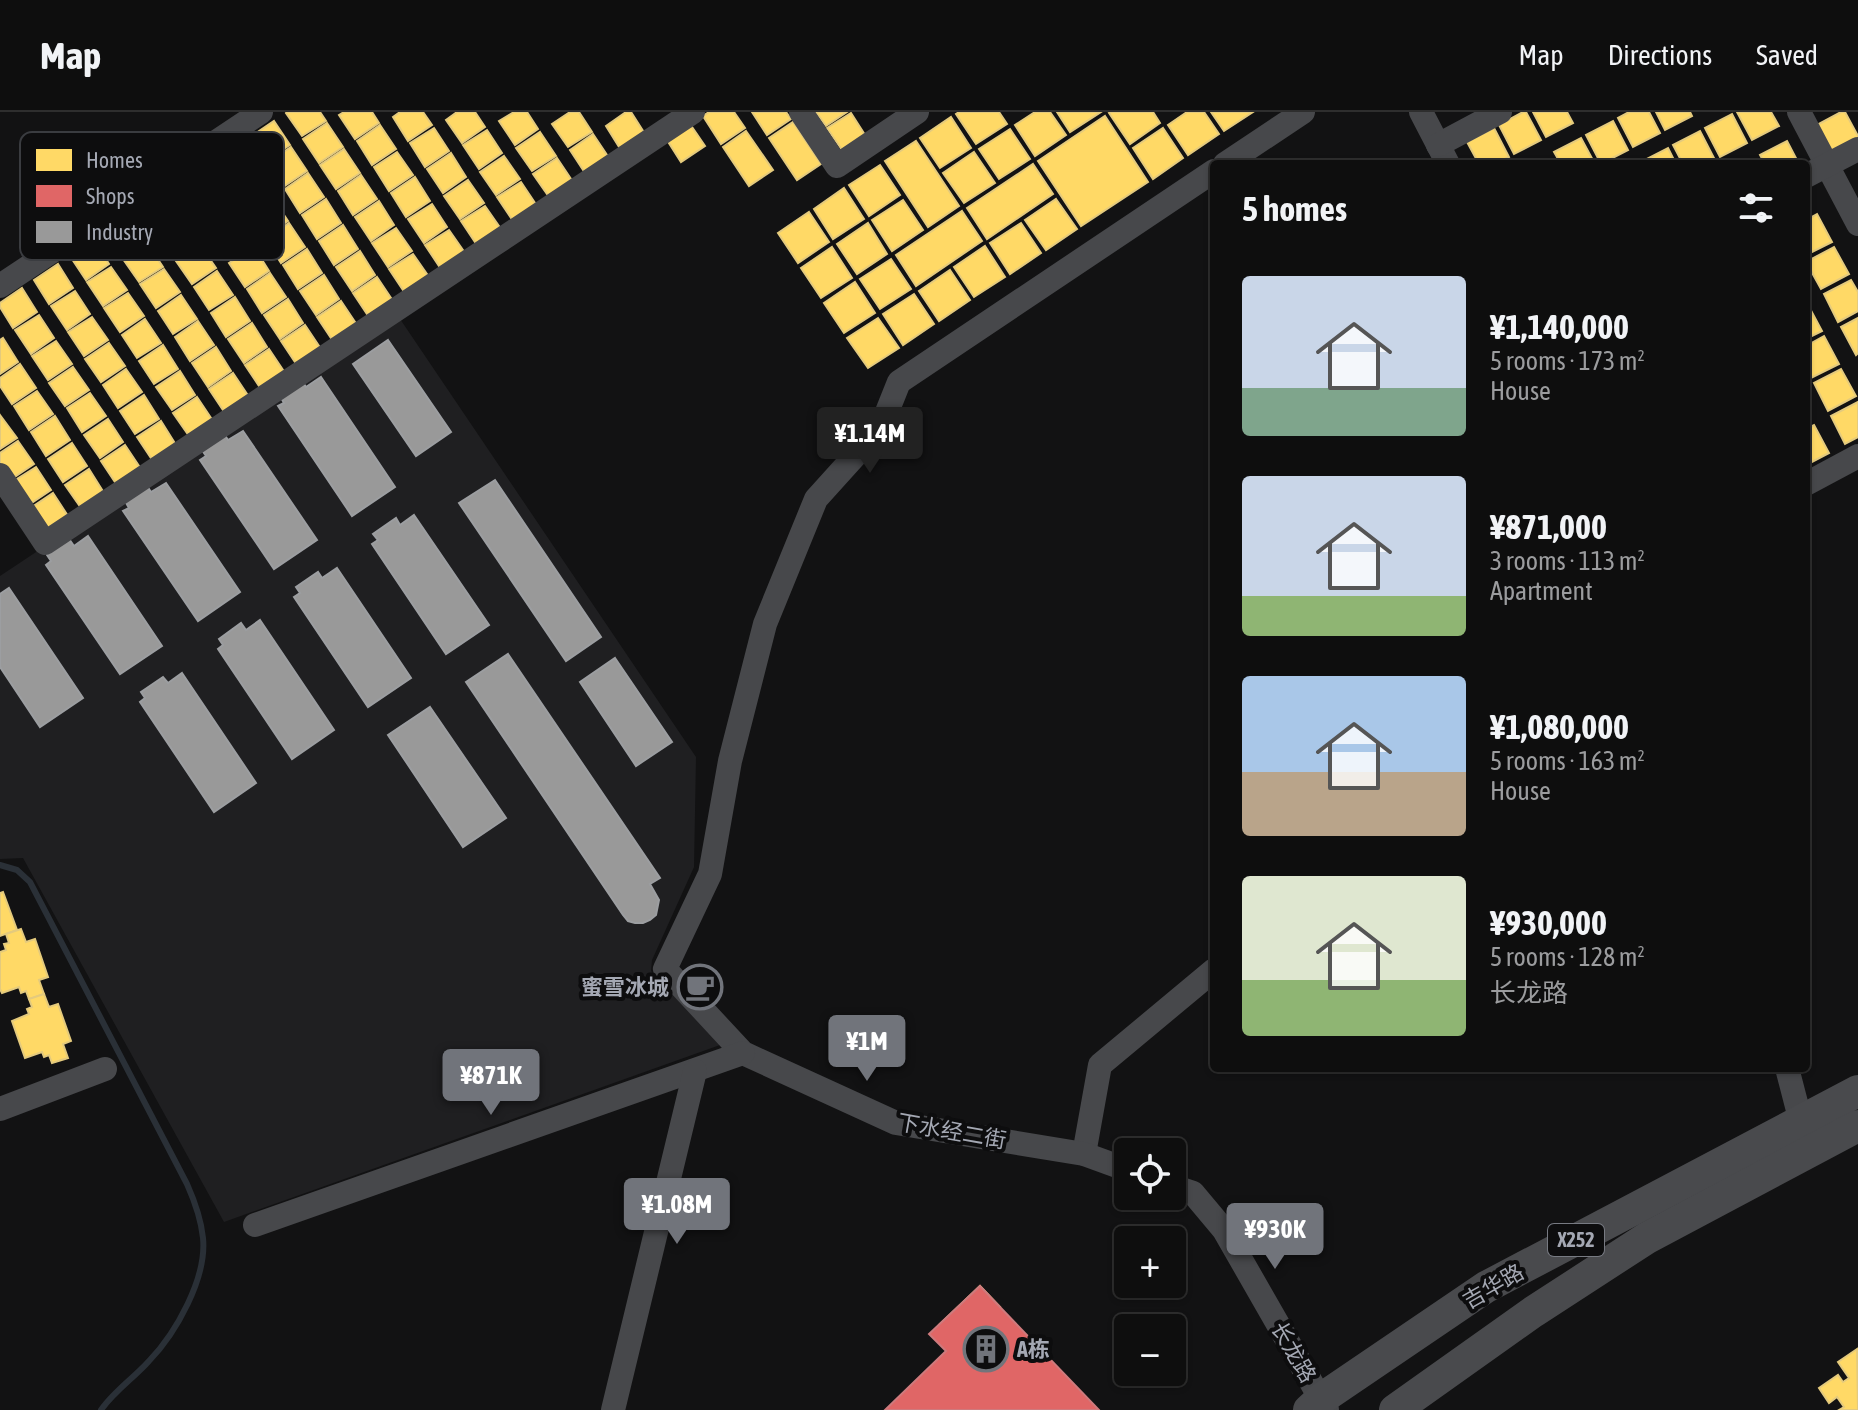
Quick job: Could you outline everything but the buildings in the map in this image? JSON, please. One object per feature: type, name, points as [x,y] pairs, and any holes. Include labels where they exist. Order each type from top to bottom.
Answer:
[{"type":"main road","name":"吉华路","points":[[1319,1406],[1486,1287],[1858,1091]]},
{"type":"main road","name":"吉华路","points":[[1395,1410],[1533,1312],[1647,1238],[1858,1126]]},
{"type":"street","points":[[231,132],[261,112]]},
{"type":"street","points":[[0,475],[45,543],[693,112]]},
{"type":"street","points":[[801,112],[837,166],[917,112]]},
{"type":"street","points":[[1231,160],[1303,112]]},
{"type":"street","points":[[1421,112],[1443,154],[1500,112]]},
{"type":"street","points":[[1799,112],[1816,171],[1858,224]]},
{"type":"street","points":[[1816,171],[1858,149]]},
{"type":"street","name":"下水经二街","points":[[1114,1164],[1084,1154],[896,1123],[743,1053],[665,969],[710,874],[730,761],[765,624],[816,499],[881,427],[899,382],[1210,174]]},
{"type":"street","points":[[0,286],[39,260]]},
{"type":"street","points":[[1810,482],[1858,456]]},
{"type":"street","points":[[1084,1154],[1100,1065],[1210,973]]},
{"type":"street","points":[[255,1225],[743,1053]]},
{"type":"street","points":[[0,1109],[105,1069]]},
{"type":"street","points":[[613,1410],[695,1071]]},
{"type":"street","points":[[1788,1072],[1801,1122]]},
{"type":"street","name":"长龙路","points":[[1186,1191],[1193,1193],[1224,1230],[1319,1406]]},
{"type":"shaded area","points":[[396,313],[696,757],[694,867],[652,960],[651,971],[720,1045],[224,1222],[23,858],[0,859],[0,576]]},
{"type":"waterway","points":[[0,865],[17,870],[30,882],[187,1184],[201,1224],[203,1254],[188,1304],[159,1349],[101,1410]]},
{"type":"place","name":"蜜雪冰城","points":[[700,987]]},
{"type":"place","name":"A栋","points":[[986,1349]]}]
